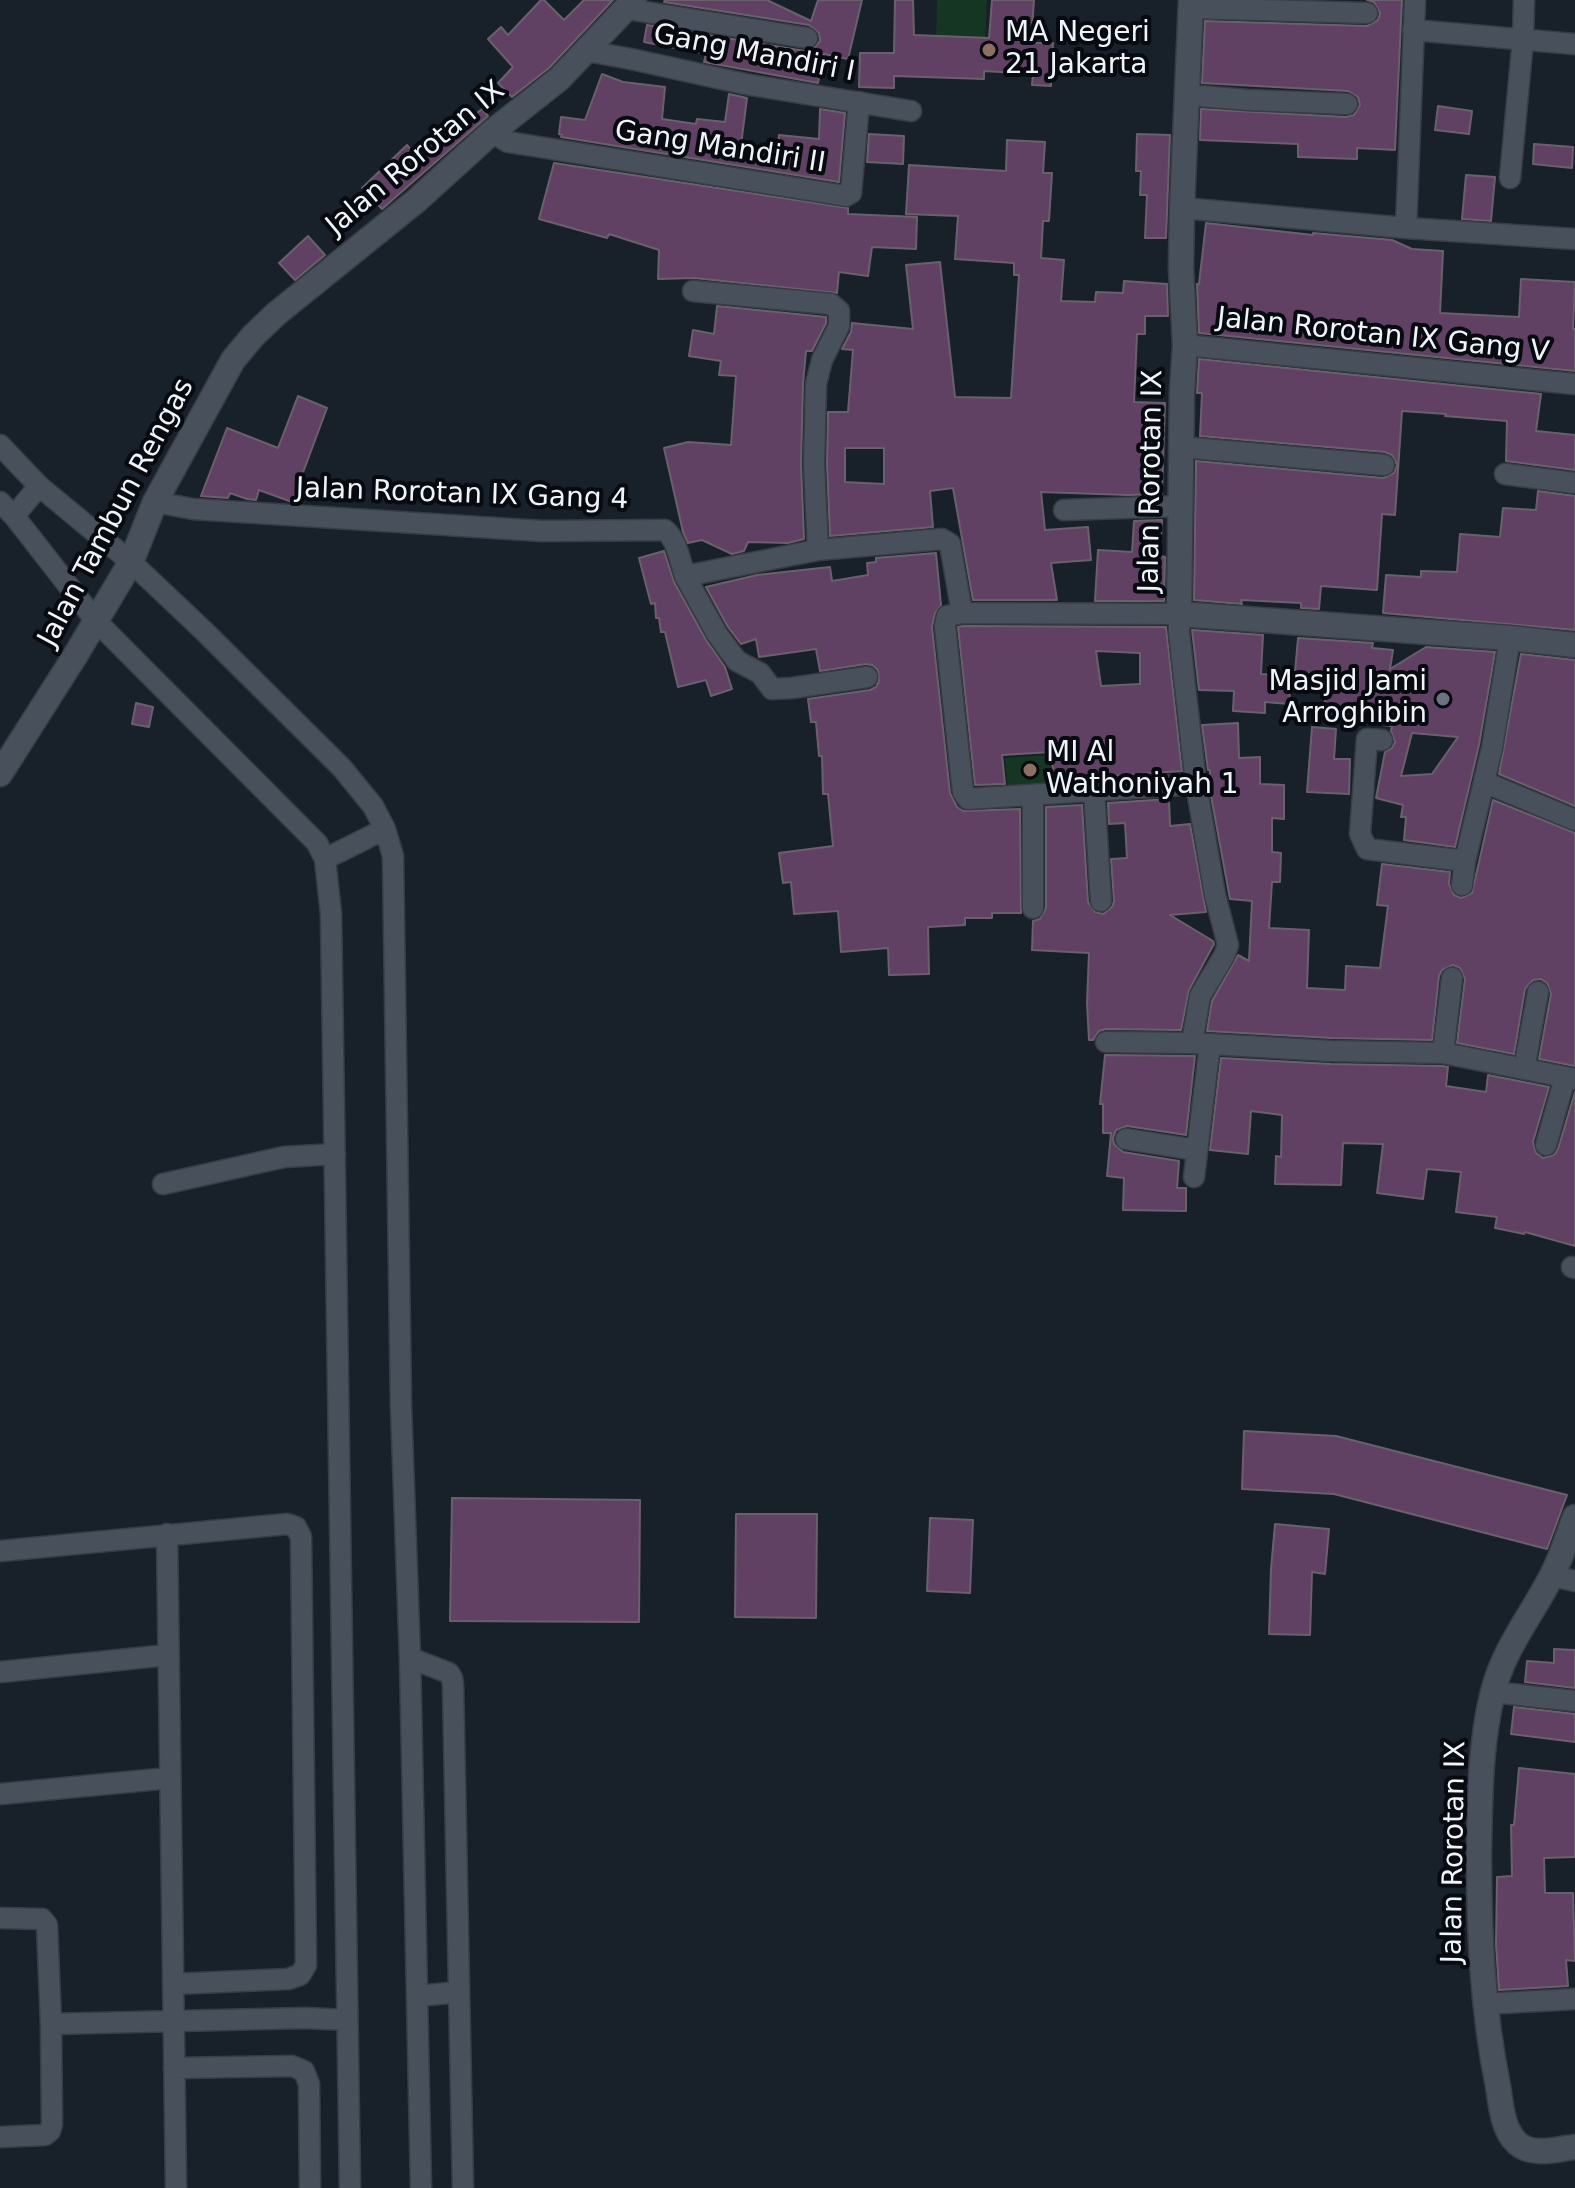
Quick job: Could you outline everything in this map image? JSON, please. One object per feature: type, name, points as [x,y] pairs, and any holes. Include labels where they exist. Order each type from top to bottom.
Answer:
[{"type":"street","points":[[1406,228],[1415,0]]},
{"type":"street","points":[[1510,178],[1524,0]]},
{"type":"street","points":[[1190,4],[1367,13]]},
{"type":"street","name":"Jalan Rorotan IX","points":[[1190,4],[1182,208],[1185,345],[1179,614],[1575,645]]},
{"type":"street","points":[[630,5],[807,38]]},
{"type":"street","name":"Jalan Rorotan IX","points":[[233,360],[276,314],[500,137],[630,5]]},
{"type":"street","points":[[1413,30],[1575,44]]},
{"type":"street","name":"Gang Mandiri I","points":[[587,51],[745,84],[911,111]]},
{"type":"street","points":[[1187,95],[1347,104]]},
{"type":"street","name":"Gang Mandiri II","points":[[500,137],[635,164],[850,195],[859,102]]},
{"type":"street","points":[[1182,208],[1575,239]]},
{"type":"street","points":[[693,291],[831,304],[839,311],[839,326],[822,360],[816,384],[814,464],[818,550]]},
{"type":"street","name":"Jalan Rorotan IX Gang V","points":[[1185,345],[1575,384]]},
{"type":"street","name":"Jalan Tambun Rengas","points":[[0,774],[131,562],[233,360]]},
{"type":"street","points":[[0,445],[39,486],[131,562],[342,768],[373,806],[385,829],[393,856],[401,1406],[410,1658],[421,2188]]},
{"type":"street","points":[[1181,447],[1384,465]]},
{"type":"street","points":[[1505,474],[1575,483]]},
{"type":"street","points":[[39,486],[7,509],[96,621],[317,843],[325,859],[331,914],[350,2188]]},
{"type":"street","name":"Jalan Rorotan IX Gang 4","points":[[162,504],[193,509],[542,531],[665,530],[674,542],[685,576]]},
{"type":"street","points":[[1064,510],[1180,506]]},
{"type":"street","points":[[867,677],[772,689],[760,673],[737,661],[717,634],[685,576],[818,550],[942,539],[951,548],[962,613]]},
{"type":"street","points":[[1194,1177],[1201,1044],[1200,996],[1228,945],[1215,895],[1196,784],[1179,614],[962,613],[947,616],[945,626],[965,796],[971,799],[1196,784]]},
{"type":"street","points":[[1462,885],[1510,638]]},
{"type":"street","points":[[1382,740],[1367,739],[1360,834],[1367,849],[1465,861]]},
{"type":"street","points":[[1484,782],[1575,820]]},
{"type":"street","points":[[1094,791],[1101,901]]},
{"type":"street","points":[[1033,795],[1033,908]]},
{"type":"street","points":[[325,859],[385,829]]},
{"type":"street","points":[[1443,1053],[1452,978]]},
{"type":"street","points":[[1524,1069],[1538,992]]},
{"type":"street","points":[[1106,1042],[1443,1053],[1570,1079],[1546,1145]]},
{"type":"street","points":[[1126,1139],[1196,1150]]},
{"type":"street","points":[[163,1184],[271,1159],[335,1154]]},
{"type":"street","name":"Jalan Rorotan IX","points":[[1575,1517],[1564,1579],[1510,1649],[1493,1692],[1485,1737],[1480,1806],[1479,1909],[1484,2004],[1505,2122],[1517,2144],[1535,2152],[1575,2147]]},
{"type":"street","points":[[0,1551],[287,1524],[296,1527],[301,1537],[306,1965],[300,1975],[288,1979],[173,1984]]},
{"type":"street","points":[[167,1534],[176,2188]]},
{"type":"street","points":[[0,1672],[168,1655]]},
{"type":"street","points":[[410,1658],[449,1673],[453,1685],[463,2188]]},
{"type":"street","points":[[1493,1692],[1575,1701]]},
{"type":"street","points":[[0,1794],[170,1778]]},
{"type":"street","points":[[0,1918],[42,1919],[47,1925],[52,2124],[45,2135],[0,2137]]},
{"type":"street","points":[[417,1996],[459,1992]]},
{"type":"street","points":[[1484,2004],[1575,1999]]},
{"type":"street","points":[[51,2024],[305,2018],[347,2020]]},
{"type":"street","points":[[174,2068],[292,2066],[304,2071],[309,2084],[310,2188]]},
{"type":"green space","points":[[937,0],[987,0],[985,44],[936,43]]},
{"type":"green space","points":[[1049,755],[1052,789],[1008,793],[1005,758]]},
{"type":"building","points":[[541,0],[564,20],[584,0],[613,0],[549,68],[512,97],[498,83],[513,67],[488,39],[501,27],[508,35]]},
{"type":"building","points":[[665,0],[767,0],[811,21],[818,0],[862,0],[848,59],[824,54],[818,83],[704,62],[706,54],[644,42],[647,25],[805,51],[812,50],[820,41],[819,33],[809,25]]},
{"type":"building","points":[[895,0],[913,0],[914,35],[989,38],[992,0],[1034,0],[1031,43],[1053,43],[1051,86],[1032,85],[1033,74],[984,71],[984,79],[894,76],[894,88],[859,87],[860,53],[894,53]]},
{"type":"building","points":[[1367,0],[1402,0],[1395,150],[1357,148],[1357,159],[1298,157],[1298,144],[1200,140],[1201,109],[1346,117],[1354,115],[1360,105],[1358,97],[1348,91],[1202,83],[1205,21],[1367,26],[1378,20],[1380,13],[1374,2]]},
{"type":"building","points":[[602,74],[623,82],[665,87],[662,119],[696,124],[697,119],[725,122],[729,94],[747,98],[741,145],[778,150],[779,135],[819,139],[820,109],[845,113],[839,182],[561,137],[561,117],[585,120]]},
{"type":"building","points":[[1438,106],[1472,111],[1469,134],[1435,130]]},
{"type":"building","points":[[482,109],[488,116],[382,209],[362,188],[407,145],[412,151],[426,139],[433,147],[459,122],[462,125]]},
{"type":"building","points":[[869,134],[904,136],[903,164],[867,162]]},
{"type":"building","points":[[1137,134],[1170,135],[1166,238],[1145,238],[1147,195],[1140,195],[1141,171],[1136,171]]},
{"type":"building","points":[[1007,140],[1045,142],[1043,173],[1052,173],[1049,221],[1043,221],[1041,258],[1064,260],[1061,301],[1095,302],[1096,292],[1123,293],[1124,281],[1167,284],[1168,316],[1145,316],[1145,334],[1137,334],[1134,402],[1165,403],[1162,494],[1041,492],[1045,530],[1088,527],[1091,560],[1051,563],[1057,600],[973,600],[953,488],[930,491],[933,527],[830,536],[828,412],[848,412],[853,350],[842,349],[852,323],[913,329],[906,265],[940,262],[955,397],[1011,398],[1019,275],[1014,275],[1014,263],[955,259],[958,216],[906,214],[909,165],[1006,171]],"holes":[[[845,448],[884,448],[884,484],[845,482]]]},
{"type":"building","points":[[1534,144],[1573,147],[1572,168],[1533,164]]},
{"type":"building","points":[[554,163],[848,208],[848,214],[917,217],[916,249],[872,247],[868,276],[839,272],[837,293],[694,278],[658,279],[659,250],[609,234],[607,238],[539,219]]},
{"type":"building","points":[[1466,175],[1495,177],[1491,221],[1462,219]]},
{"type":"building","points":[[1206,223],[1392,240],[1412,249],[1443,251],[1440,313],[1519,317],[1521,279],[1575,282],[1575,371],[1199,333],[1197,284]]},
{"type":"building","points":[[308,236],[325,255],[295,280],[279,263]]},
{"type":"building","points":[[717,306],[826,317],[812,351],[806,351],[801,464],[804,539],[788,543],[748,542],[744,551],[732,554],[702,540],[688,543],[683,532],[664,448],[688,442],[731,445],[736,376],[719,375],[721,361],[689,356],[693,330],[714,334]]},
{"type":"building","points":[[1199,359],[1541,394],[1536,431],[1575,435],[1575,470],[1506,461],[1507,421],[1402,411],[1395,515],[1382,514],[1377,590],[1321,586],[1319,609],[1301,608],[1301,603],[1241,600],[1242,604],[1194,600],[1196,461],[1383,478],[1394,473],[1397,465],[1392,455],[1385,452],[1200,436],[1202,393],[1197,393]]},
{"type":"building","points":[[298,396],[327,408],[292,502],[259,490],[256,500],[230,493],[228,498],[201,496],[227,428],[278,448]]},
{"type":"building","points":[[1538,491],[1575,496],[1575,630],[1383,613],[1386,575],[1421,577],[1421,571],[1457,572],[1460,534],[1500,537],[1503,508],[1536,510]]},
{"type":"building","points":[[1162,520],[1160,556],[1165,557],[1164,601],[1095,601],[1098,550],[1132,552],[1134,521]]},
{"type":"building","points":[[664,551],[674,582],[706,640],[725,667],[732,689],[711,696],[706,680],[678,687],[665,632],[661,632],[659,618],[656,618],[655,603],[651,604],[639,558]]},
{"type":"building","points":[[936,553],[941,605],[935,613],[932,627],[950,793],[957,807],[963,811],[1020,809],[1021,913],[992,913],[992,918],[965,918],[965,925],[928,927],[929,974],[889,975],[888,948],[841,952],[838,911],[794,914],[791,882],[783,883],[779,853],[833,846],[828,794],[823,794],[822,756],[819,756],[816,722],[811,722],[808,699],[870,690],[879,681],[878,670],[866,664],[820,671],[816,649],[759,657],[756,639],[741,644],[706,587],[757,575],[830,567],[832,581],[868,575],[867,563],[876,562],[876,558]]},
{"type":"building","points":[[958,627],[1166,627],[1182,771],[1054,780],[1051,752],[1002,755],[1005,784],[975,785]],"holes":[[[1096,651],[1140,653],[1140,684],[1101,686]]]},
{"type":"building","points":[[1192,630],[1263,635],[1261,674],[1291,676],[1289,704],[1265,702],[1265,713],[1233,711],[1234,691],[1199,690]]},
{"type":"building","points":[[1298,638],[1373,643],[1372,648],[1393,650],[1390,669],[1426,647],[1495,652],[1479,745],[1455,847],[1404,840],[1406,817],[1401,817],[1403,805],[1376,798],[1385,752],[1395,742],[1392,726],[1323,718],[1328,675],[1295,672]],"holes":[[[1412,733],[1458,737],[1432,774],[1401,776]]]},
{"type":"building","points":[[1521,654],[1575,660],[1575,806],[1499,774]]},
{"type":"building","points":[[136,703],[153,707],[149,727],[132,724]]},
{"type":"building","points":[[1238,723],[1239,758],[1260,757],[1260,784],[1284,785],[1284,819],[1272,818],[1272,852],[1281,853],[1280,882],[1272,882],[1269,928],[1309,930],[1307,988],[1345,990],[1346,966],[1380,968],[1388,906],[1377,905],[1382,864],[1450,872],[1449,884],[1454,895],[1461,898],[1472,893],[1493,800],[1575,833],[1575,1066],[1539,1059],[1551,994],[1547,983],[1541,979],[1533,980],[1525,989],[1514,1054],[1457,1043],[1465,979],[1460,968],[1453,965],[1442,970],[1439,976],[1432,1040],[1207,1031],[1212,1001],[1238,955],[1249,961],[1252,901],[1230,899],[1209,785],[1210,770],[1202,725]]},
{"type":"building","points":[[1312,727],[1336,729],[1334,759],[1350,759],[1349,794],[1307,792]]},
{"type":"building","points":[[1169,799],[1170,826],[1190,824],[1206,912],[1170,915],[1214,944],[1189,990],[1181,1030],[1106,1029],[1089,1040],[1089,953],[1032,950],[1033,921],[1040,919],[1046,908],[1046,807],[1082,805],[1088,902],[1095,912],[1103,914],[1114,901],[1111,859],[1127,858],[1125,823],[1109,824],[1108,803]]},
{"type":"building","points":[[1105,1055],[1195,1056],[1186,1135],[1127,1126],[1116,1130],[1113,1138],[1114,1144],[1123,1152],[1179,1161],[1177,1188],[1186,1188],[1186,1211],[1123,1210],[1124,1178],[1107,1176],[1111,1133],[1103,1133],[1103,1104],[1100,1104]]},
{"type":"building","points":[[1221,1058],[1442,1066],[1448,1067],[1446,1086],[1486,1092],[1488,1075],[1549,1087],[1533,1142],[1536,1153],[1543,1158],[1554,1155],[1558,1149],[1575,1092],[1575,1246],[1525,1232],[1495,1228],[1497,1217],[1456,1212],[1461,1172],[1427,1169],[1423,1199],[1377,1193],[1383,1144],[1343,1143],[1341,1185],[1275,1184],[1276,1156],[1281,1157],[1282,1115],[1251,1111],[1248,1154],[1210,1150]]},
{"type":"building","points":[[1244,1431],[1336,1436],[1567,1495],[1547,1549],[1334,1494],[1242,1489]]},
{"type":"building","points":[[452,1498],[640,1500],[639,1622],[450,1621]]},
{"type":"building","points":[[736,1514],[817,1514],[816,1618],[735,1617]]},
{"type":"building","points":[[930,1518],[973,1520],[970,1593],[927,1591]]},
{"type":"building","points":[[1275,1524],[1329,1529],[1325,1574],[1312,1572],[1310,1635],[1269,1634]]},
{"type":"building","points":[[1554,1649],[1575,1650],[1575,1688],[1525,1682],[1527,1661],[1554,1663]]},
{"type":"building","points":[[1514,1707],[1575,1714],[1575,1742],[1511,1734]]},
{"type":"building","points":[[1519,1768],[1575,1774],[1575,1857],[1544,1858],[1545,1893],[1573,1893],[1575,1961],[1566,1960],[1568,1986],[1499,1990],[1497,1877],[1512,1876],[1511,1825],[1514,1825]]},
{"type":"place","name":"MA Negeri 21 Jakarta","points":[[989,50]]},
{"type":"place","name":"Masjid Jami Arroghibin","points":[[1443,699]]},
{"type":"place","name":"MI Al Wathoniyah 1","points":[[1030,770]]}]
